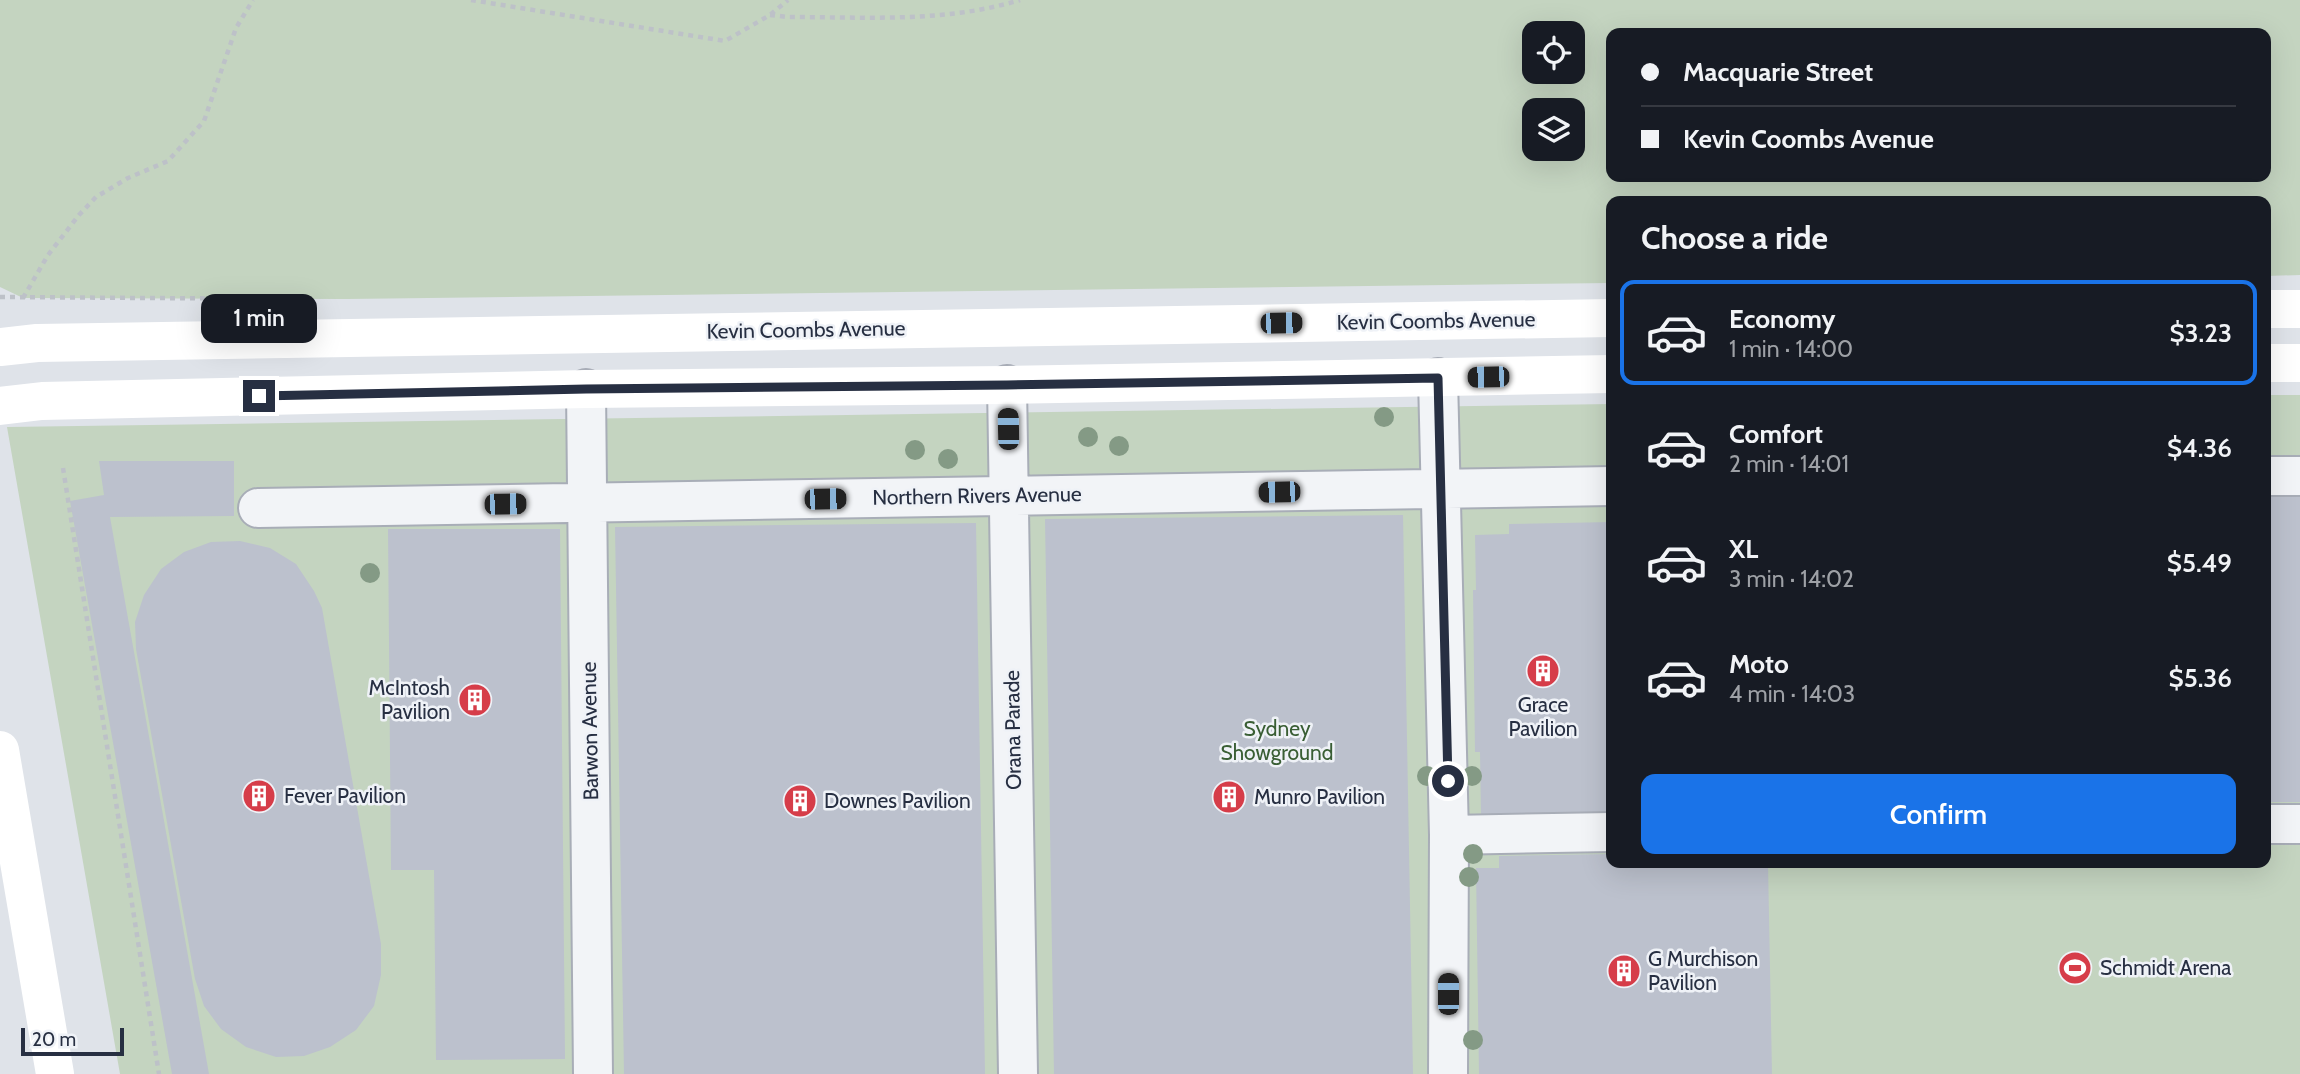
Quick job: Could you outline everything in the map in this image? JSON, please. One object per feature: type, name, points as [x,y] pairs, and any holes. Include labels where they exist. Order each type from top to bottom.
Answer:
[{"type":"main road","points":[[2271,309],[2300,309]]},
{"type":"main road","name":"Kevin Coombs Avenue","points":[[0,347],[37,343],[1606,318]]},
{"type":"main road","points":[[1005,327],[1007,385]]},
{"type":"main road","points":[[2271,363],[2300,363]]},
{"type":"main road","points":[[0,406],[42,401],[586,389],[1007,385],[1606,374]]},
{"type":"main road","points":[[0,750],[55,1074]]},
{"type":"street","points":[[1438,378],[1449,835],[1448,1074]]},
{"type":"street","name":"Orana Parade","points":[[1007,385],[1018,1074]]},
{"type":"street","name":"Barwon Avenue","points":[[586,389],[593,1074]]},
{"type":"street","points":[[2271,476],[2300,475]]},
{"type":"street","name":"Northern Rivers Avenue","points":[[258,508],[1606,486]]},
{"type":"street","points":[[2271,824],[2300,824]]},
{"type":"street","points":[[1449,835],[1606,832]]},
{"type":"path","points":[[23,298],[48,255],[96,197],[128,178],[168,161],[204,121],[236,28],[253,0]]},
{"type":"path","points":[[471,0],[725,41],[771,15],[788,0]]},
{"type":"path","points":[[771,15],[926,16],[989,9],[1020,0]]},
{"type":"path","points":[[63,468],[159,1074]]},
{"type":"green space","points":[[0,0],[2300,0],[2300,275],[2271,276],[2271,196],[1606,196],[1606,283],[347,299],[23,298],[0,287]]},
{"type":"green space","name":"Sydney Showground","points":[[2271,395],[2300,395],[2300,1074],[120,1074],[7,427],[1606,404],[1606,868],[2271,868]]},
{"type":"building","points":[[99,461],[234,461],[234,516],[110,517],[209,1074],[172,1074],[70,501],[104,495]]},
{"type":"building","points":[[2300,469],[2300,802],[2271,802],[2271,470]]},
{"type":"building","name":"Munro Pavilion","points":[[1403,515],[1413,1074],[1054,1074],[1045,519]]},
{"type":"building","name":"Grace Pavilion","points":[[1606,522],[1606,814],[1481,816],[1480,752],[1475,752],[1475,535],[1509,534],[1509,524]]},
{"type":"building","name":"Downes Pavilion","points":[[976,523],[985,1074],[624,1074],[615,527]]},
{"type":"building","name":"McIntosh Pavilion","points":[[388,529],[560,529],[565,1059],[436,1060],[434,870],[391,870]]},
{"type":"building","name":"Fever Pavilion","points":[[240,541],[270,548],[296,564],[322,608],[381,944],[381,975],[374,1006],[356,1030],[330,1047],[304,1056],[276,1057],[246,1047],[221,1029],[204,1006],[195,979],[136,649],[135,622],[144,595],[161,569],[184,552],[211,542]]},
{"type":"building","name":"G Murchison Pavilion","points":[[1606,854],[1606,868],[1768,868],[1772,1074],[1479,1074],[1476,868],[1499,868],[1499,856]]},
{"type":"place","name":"Grace Pavilion","points":[[1543,671]]},
{"type":"place","name":"McIntosh Pavilion","points":[[475,700]]},
{"type":"place","name":"Fever Pavilion","points":[[259,796]]},
{"type":"place","name":"Munro Pavilion","points":[[1229,797]]},
{"type":"place","name":"Downes Pavilion","points":[[800,801]]},
{"type":"place","name":"Schmidt Arena","points":[[2075,968]]},
{"type":"place","name":"G Murchison Pavilion","points":[[1624,971]]},
{"type":"route","points":[[259,396],[1438,378],[1448,781]]}]
